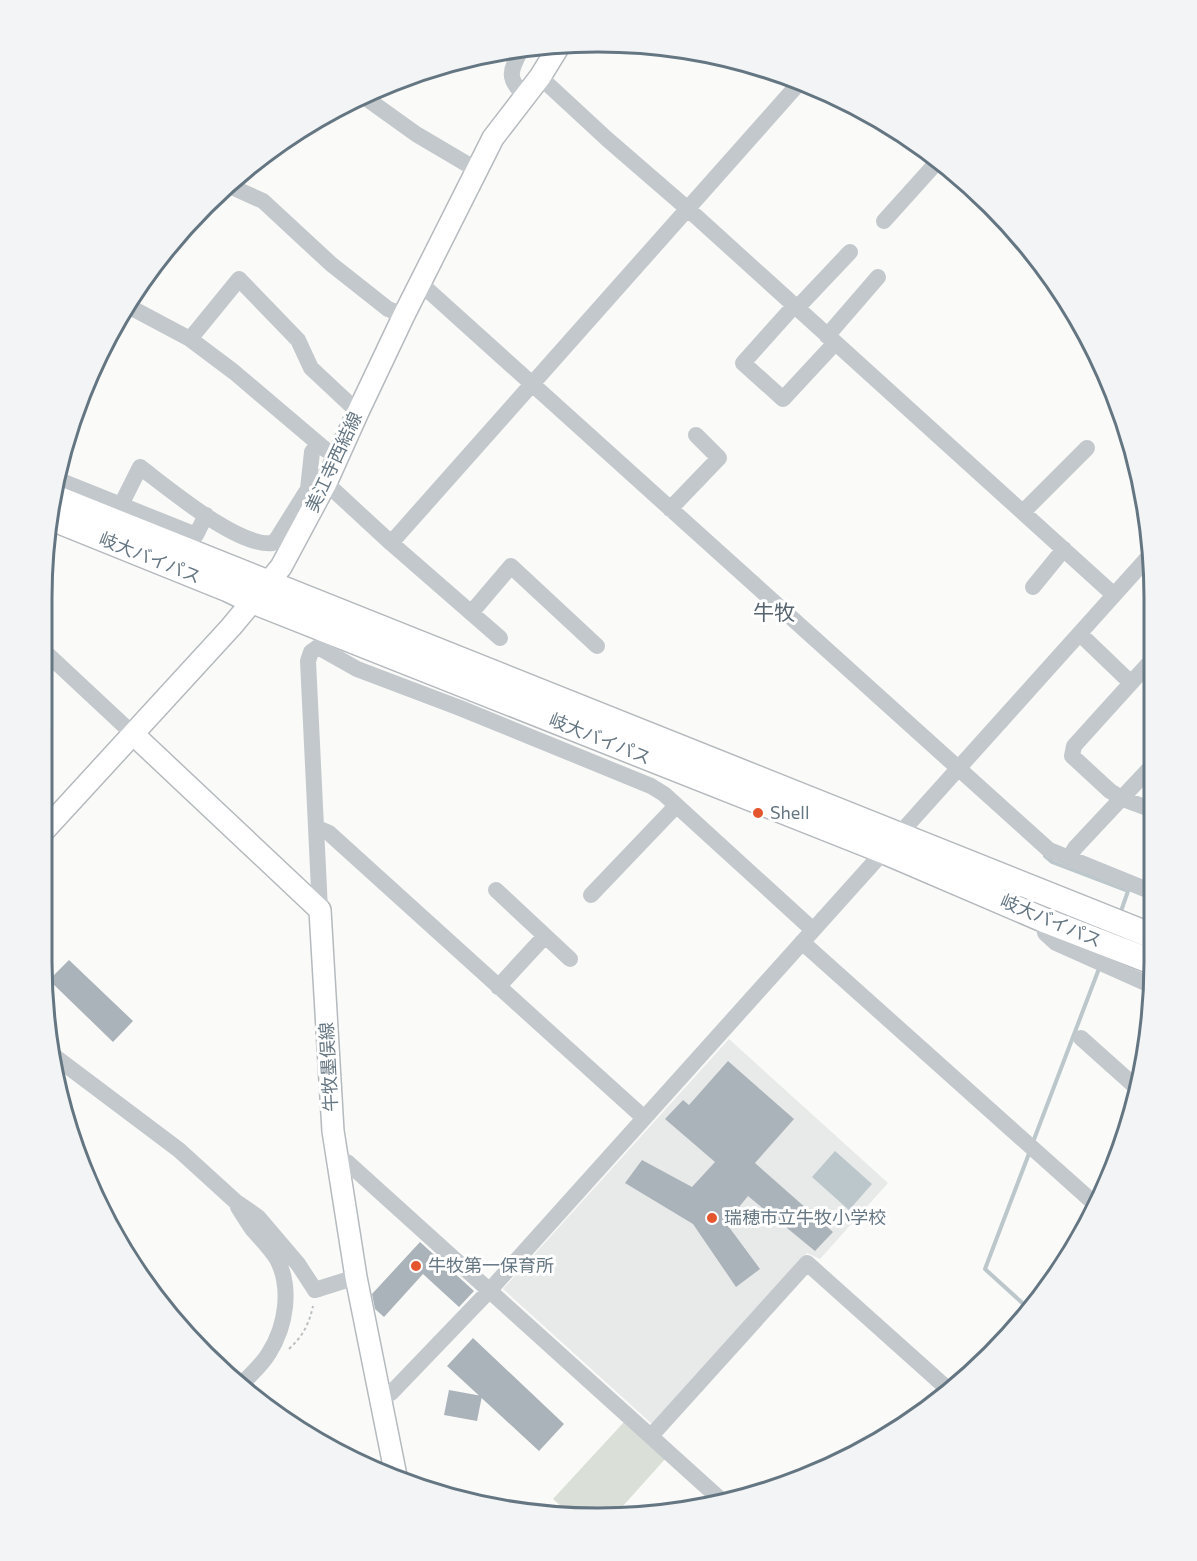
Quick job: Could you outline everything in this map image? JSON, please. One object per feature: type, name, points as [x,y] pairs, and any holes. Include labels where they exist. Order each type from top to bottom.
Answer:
[{"type":"highway","name":"岐大バイパス","points":[[62,500],[260,592],[891,843],[1144,933]]},
{"type":"highway","name":"岐大バイパス","points":[[58,521],[227,588],[260,592]]},
{"type":"highway","name":"岐大バイパス","points":[[891,843],[1044,920],[1144,959]]},
{"type":"main road","name":"美江寺西結線","points":[[52,822],[281,567],[326,483],[404,315],[493,138],[540,77],[554,55]]},
{"type":"main road","points":[[133,734],[320,910]]},
{"type":"main road","name":"牛牧墨俣線","points":[[320,910],[333,1131],[357,1277],[395,1469]]},
{"type":"street","points":[[516,59],[510,71],[514,86],[525,96]]},
{"type":"street","points":[[540,77],[1114,595]]},
{"type":"street","points":[[391,543],[794,89]]},
{"type":"street","points":[[372,102],[416,134],[477,170]]},
{"type":"street","points":[[884,221],[933,167]]},
{"type":"street","points":[[237,189],[263,201],[331,264],[388,309],[404,315]]},
{"type":"street","points":[[850,252],[743,363],[783,399],[878,278]]},
{"type":"street","points":[[190,339],[239,279],[298,340],[311,368],[358,412]]},
{"type":"street","points":[[420,283],[1049,850],[1068,860],[1144,889]]},
{"type":"street","points":[[136,310],[190,339],[259,392],[318,445],[336,458]]},
{"type":"street","points":[[670,508],[720,458],[696,435]]},
{"type":"street","points":[[121,505],[140,467],[206,515],[246,538],[264,544],[273,543],[308,489],[312,452],[318,445]]},
{"type":"street","points":[[1023,512],[1088,448]]},
{"type":"street","points":[[65,482],[196,535],[206,515]]},
{"type":"street","points":[[326,483],[500,638]]},
{"type":"street","points":[[1033,587],[1064,549]]},
{"type":"street","points":[[381,1397],[390,1393],[489,1291],[1143,563]]},
{"type":"street","points":[[471,613],[511,566],[597,646]]},
{"type":"street","points":[[1080,634],[1131,682]]},
{"type":"street","points":[[320,910],[308,661],[311,651],[318,647],[357,669],[460,708],[651,786],[664,794],[808,936],[1032,1148],[1090,1200]]},
{"type":"street","points":[[52,658],[133,734]]},
{"type":"street","points":[[1144,668],[1074,746],[1072,756],[1110,791],[1144,807]]},
{"type":"street","points":[[1068,860],[1075,848],[1144,775]]},
{"type":"street","points":[[592,889],[676,806]]},
{"type":"street","points":[[317,828],[329,833],[644,1117]]},
{"type":"street","points":[[496,890],[570,959]]},
{"type":"street","points":[[1044,920],[1045,933],[1056,943],[1143,982]]},
{"type":"street","points":[[498,987],[545,936]]},
{"type":"street","points":[[1081,1038],[1131,1083]]},
{"type":"street","points":[[62,1062],[179,1150],[235,1201],[258,1216],[298,1264],[315,1290],[357,1277]]},
{"type":"street","points":[[338,1160],[347,1162],[716,1495]]},
{"type":"street","points":[[235,1201],[253,1230],[268,1246],[278,1262],[284,1281],[286,1299],[281,1326],[270,1353],[246,1380]]},
{"type":"street","points":[[651,1436],[807,1263],[944,1385]]},
{"type":"shaded area","name":"瑞穂市立牛牧小学校","points":[[729,1039],[888,1183],[820,1259],[807,1253],[652,1424],[503,1289]]},
{"type":"shaded area","points":[[835,1151],[872,1184],[849,1210],[812,1177]]},
{"type":"shaded area","points":[[625,1421],[666,1458],[622,1507],[562,1507],[553,1499]]},
{"type":"building","points":[[69,960],[133,1021],[113,1042],[53,984],[53,976]]},
{"type":"building","points":[[728,1061],[794,1119],[755,1163],[833,1232],[815,1251],[748,1196],[726,1223],[760,1269],[736,1287],[693,1224],[625,1183],[642,1160],[692,1187],[715,1162],[665,1119],[683,1100],[689,1105]]},
{"type":"building","points":[[420,1242],[474,1291],[459,1307],[423,1274],[384,1317],[375,1309],[372,1294]]},
{"type":"building","points":[[473,1338],[564,1424],[539,1451],[447,1366]]},
{"type":"building","points":[[449,1390],[482,1396],[477,1421],[444,1415]]},
{"type":"waterway","points":[[1045,856],[1052,862],[1128,891],[1120,914]]},
{"type":"waterway","points":[[1033,1142],[1100,966]]},
{"type":"waterway","points":[[1024,1305],[985,1269],[1030,1151]]},
{"type":"place","name":"Shell","points":[[758,813]]},
{"type":"place","name":"瑞穂市立牛牧小学校","points":[[712,1218]]},
{"type":"place","name":"牛牧第一保育所","points":[[416,1266]]},
{"type":"district","name":"牛牧","points":[[774,613]]}]
